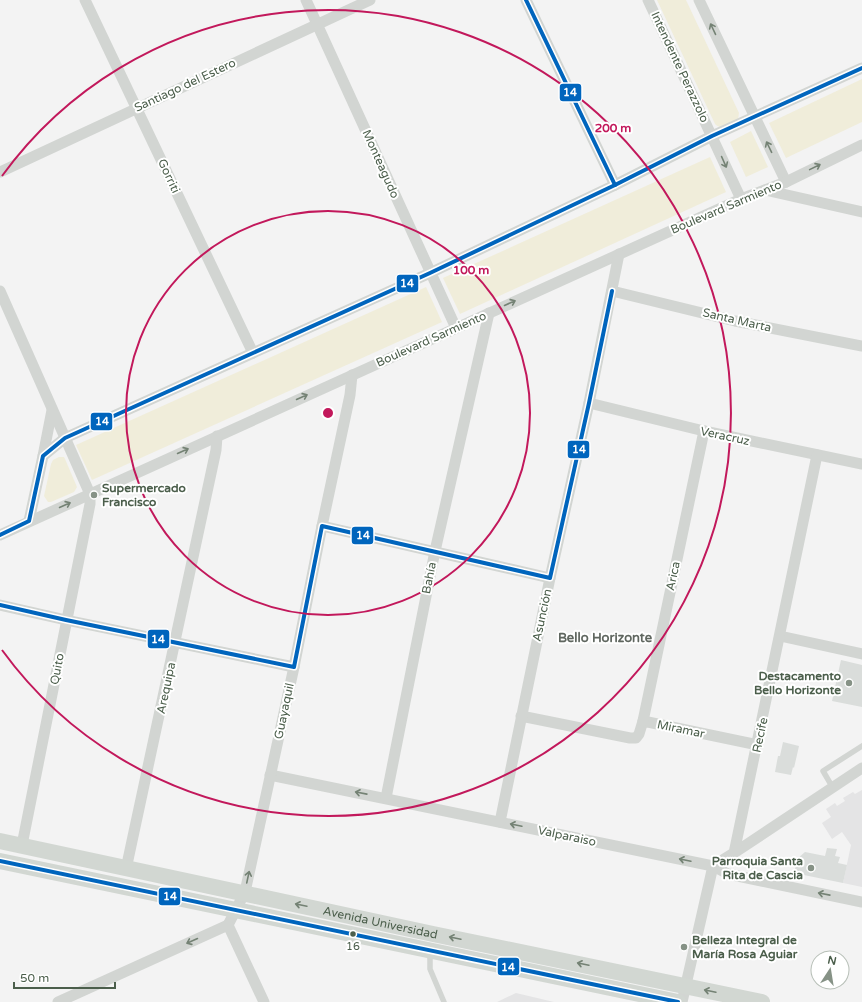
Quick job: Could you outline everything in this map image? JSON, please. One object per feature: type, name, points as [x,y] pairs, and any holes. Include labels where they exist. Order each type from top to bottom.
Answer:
[{"type":"main road","name":"Avenida Universidad","points":[[0,841],[126,869],[245,892],[431,942],[678,1002]]},
{"type":"main road","name":"Avenida Universidad","points":[[0,861],[236,909],[686,986],[755,1001]]},
{"type":"street","name":"Gorriti","points":[[85,0],[253,353]]},
{"type":"street","name":"Monteagudo","points":[[306,0],[456,328]]},
{"type":"street","name":"Santiago del Estero","points":[[0,172],[136,107],[370,0]]},
{"type":"street","points":[[526,0],[615,185]]},
{"type":"street","name":"Intendente Perazzolo","points":[[648,0],[741,199]]},
{"type":"street","points":[[699,0],[786,182]]},
{"type":"street","points":[[43,456],[65,438],[430,273],[615,185],[712,136],[862,68]]},
{"type":"street","name":"Boulevard Sarmiento","points":[[0,535],[741,199],[786,182],[862,145]]},
{"type":"street","points":[[765,190],[862,212]]},
{"type":"street","name":"Asunción","points":[[500,822],[550,578],[589,404],[619,254]]},
{"type":"street","points":[[0,291],[90,494]]},
{"type":"street","name":"Santa Marta","points":[[612,291],[735,321],[862,346]]},
{"type":"street","name":"Bahía","points":[[386,798],[434,551],[489,313]]},
{"type":"street","name":"Guayaquil","points":[[228,925],[245,892],[294,667],[350,395],[352,375]]},
{"type":"street","name":"Veracruz","points":[[589,404],[704,432],[862,464]]},
{"type":"street","points":[[30,521],[52,410]]},
{"type":"street","name":"Arica","points":[[643,721],[704,432]]},
{"type":"street","name":"Arequipa","points":[[126,869],[176,642],[216,450],[217,436]]},
{"type":"street","name":"Recife","points":[[734,853],[758,745],[817,455]]},
{"type":"street","name":"Quito","points":[[22,845],[90,504],[90,494]]},
{"type":"street","points":[[322,526],[550,578]]},
{"type":"street","points":[[0,605],[294,667]]},
{"type":"street","points":[[780,636],[862,654]]},
{"type":"street","name":"Miramar","points":[[521,716],[630,738],[636,738],[639,734],[643,721],[758,745]]},
{"type":"street","points":[[682,1002],[713,866],[862,768]]},
{"type":"street","name":"Valparaiso","points":[[270,775],[713,866],[728,874],[862,902]]},
{"type":"street","points":[[58,1002],[228,925],[264,1002]]},
{"type":"lane","points":[[833,788],[823,771],[862,746]]},
{"type":"lane","points":[[431,942],[430,969],[444,1002]]},
{"type":"shaded area","points":[[657,0],[686,0],[739,113],[738,120],[723,127],[715,124]]},
{"type":"shaded area","points":[[862,79],[862,122],[786,158],[769,123]]},
{"type":"shaded area","points":[[751,131],[768,167],[746,177],[730,142]]},
{"type":"shaded area","points":[[710,157],[726,192],[460,314],[443,278]]},
{"type":"shaded area","points":[[426,287],[442,322],[92,480],[76,445]]},
{"type":"shaded area","points":[[59,457],[64,457],[77,487],[74,492],[48,502],[44,496],[51,464],[53,460]]},
{"type":"shaded area","points":[[862,790],[862,887],[843,883],[851,845],[842,832],[832,839],[822,823],[831,817],[826,809],[835,803],[837,806],[845,801],[843,798],[853,792],[855,794]]},
{"type":"shaded area","points":[[516,993],[554,1002],[497,1002]]},
{"type":"building","name":"Destacamento Bello Horizonte","points":[[841,660],[862,665],[862,707],[832,701]]},
{"type":"building","points":[[783,742],[799,746],[791,775],[775,772],[778,756],[780,756]]},
{"type":"building","points":[[827,848],[837,849],[835,856],[840,857],[838,863],[847,865],[843,883],[794,873],[797,859],[805,852],[825,856]]},
{"type":"transit line","name":"14","points":[[526,0],[615,185]]},
{"type":"transit line","name":"14","points":[[0,535],[29,521],[43,456],[65,438],[430,273],[615,185],[712,136],[862,68]]},
{"type":"transit line","name":"14","points":[[0,605],[294,667],[322,526],[550,578],[612,291]]},
{"type":"transit line","name":"14","points":[[0,861],[678,1002]]},
{"type":"place","name":"Supermercado Francisco","points":[[94,495]]},
{"type":"place","name":"Destacamento Bello Horizonte","points":[[849,683]]},
{"type":"place","name":"Parroquia Santa Rita de Cascia","points":[[811,868]]},
{"type":"place","name":"16","points":[[353,934]]},
{"type":"place","name":"Belleza Integral de María Rosa Aguiar","points":[[684,947]]},
{"type":"district","name":"Bello Horizonte","points":[[605,637]]}]
